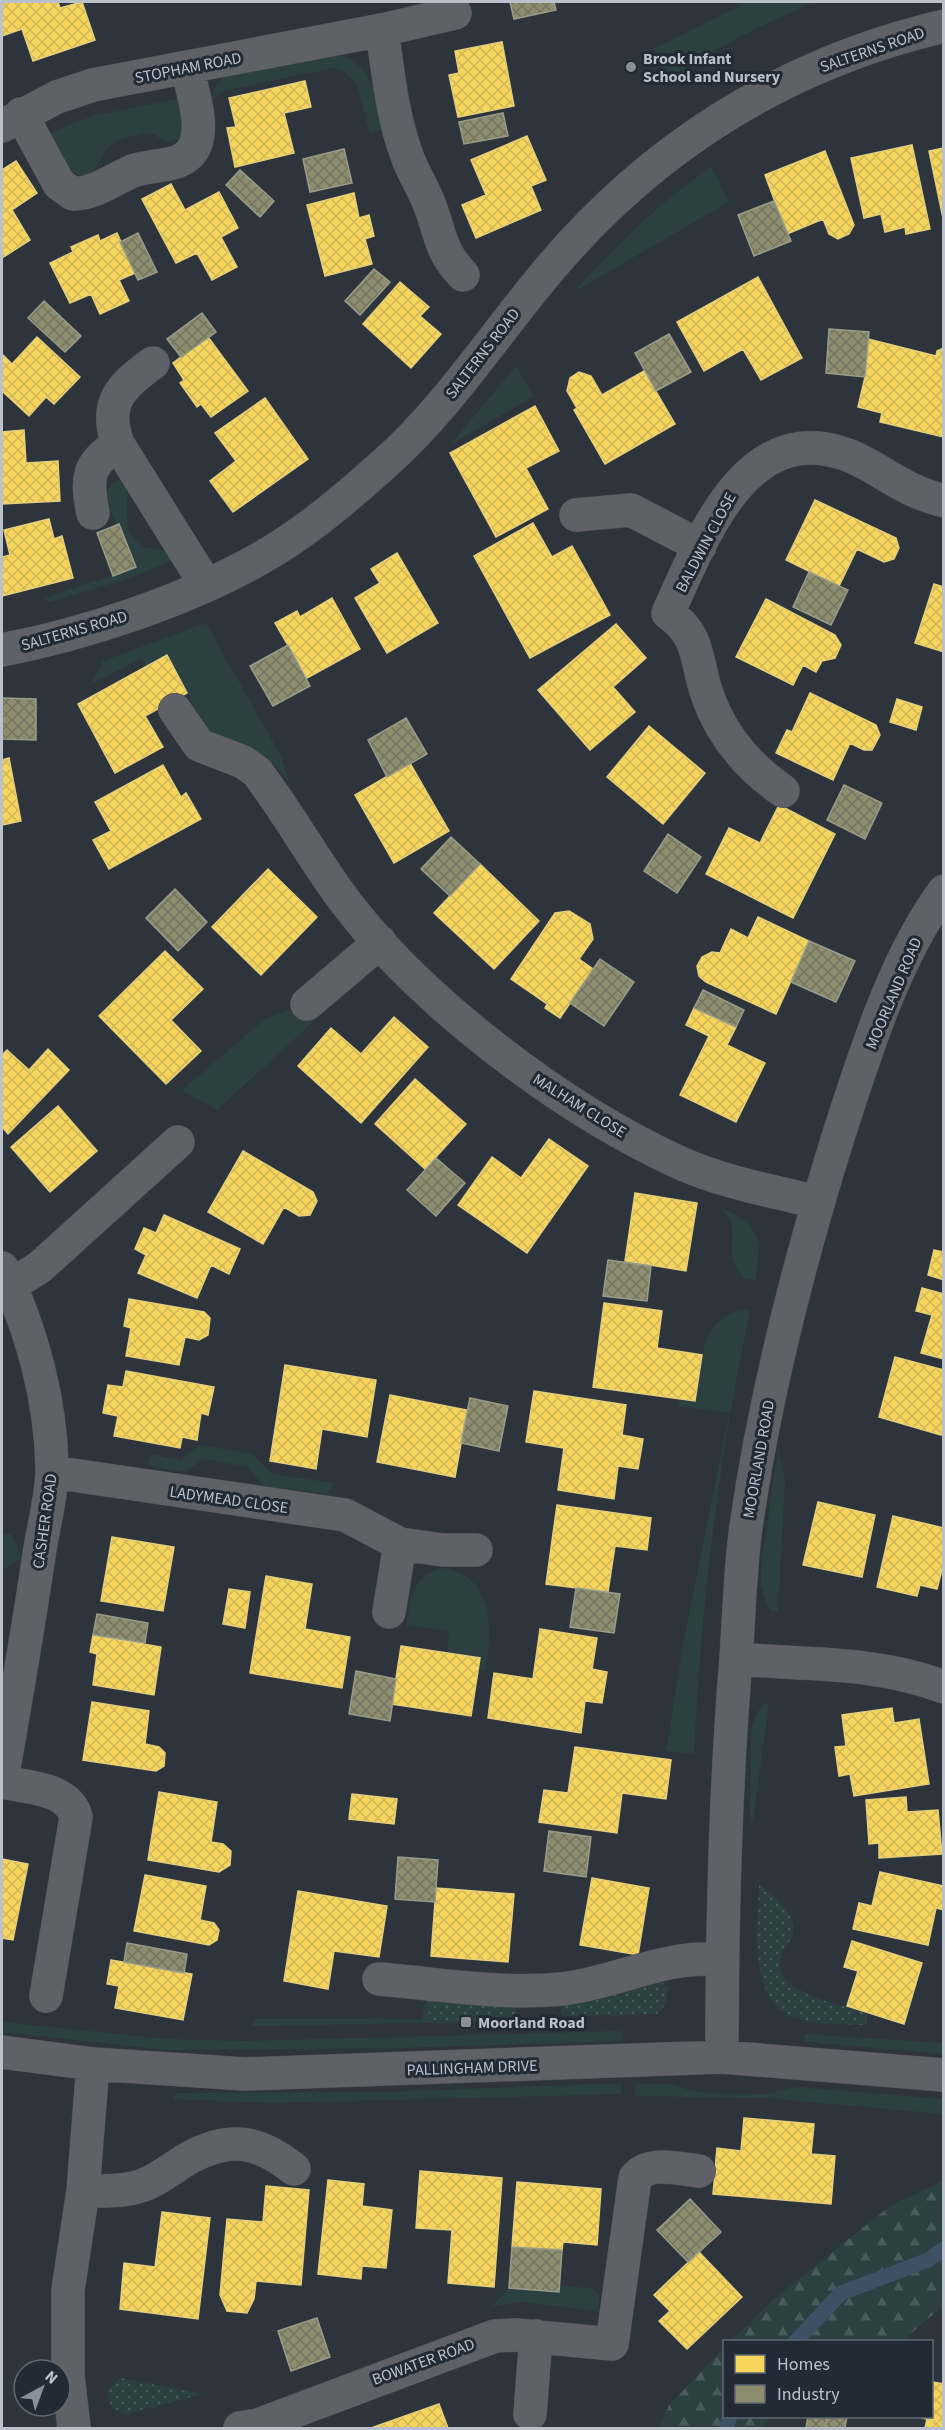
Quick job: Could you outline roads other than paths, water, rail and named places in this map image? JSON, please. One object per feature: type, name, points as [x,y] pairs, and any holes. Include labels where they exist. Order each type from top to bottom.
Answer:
[{"type":"street","name":"STOPHAM ROAD","points":[[11,120],[57,97],[93,85],[382,30],[455,13]]},
{"type":"street","name":"SALTERNS ROAD","points":[[2,650],[76,632],[206,585],[260,559],[308,526],[385,463],[438,411],[543,276],[618,196],[660,160],[754,97],[800,75],[858,51],[944,26]]},
{"type":"street","points":[[382,30],[393,107],[407,157],[425,192],[441,246],[447,257],[464,274]]},
{"type":"street","points":[[11,120],[59,184],[73,194],[92,192],[130,172],[176,162],[190,153],[195,146],[198,127],[187,67]]},
{"type":"street","points":[[153,363],[130,380],[118,394],[112,426],[118,444],[206,585]]},
{"type":"street","points":[[93,513],[89,492],[90,476],[95,461],[118,444]]},
{"type":"street","name":"BALDWIN CLOSE","points":[[783,791],[754,768],[732,743],[707,694],[694,641],[684,624],[668,613],[700,546],[733,490],[751,470],[770,458],[793,449],[814,447],[845,454],[913,490],[944,501]]},
{"type":"street","points":[[576,514],[631,510],[700,546]]},
{"type":"street","name":"MALHAM CLOSE","points":[[175,710],[199,745],[243,762],[257,772],[344,900],[380,942],[421,983],[505,1056],[608,1124],[678,1162],[741,1184],[818,1202]]},
{"type":"street","name":"MOORLAND ROAD","points":[[722,2057],[722,1960],[728,1753],[746,1530],[764,1420],[818,1202],[856,1082],[896,979],[920,929],[944,891]]},
{"type":"street","points":[[307,1004],[380,942]]},
{"type":"street","points":[[6,1277],[40,1267],[178,1142]]},
{"type":"street","name":"CASHER ROAD","points":[[6,1277],[29,1335],[40,1375],[49,1422],[52,1472],[29,1625],[2,1780],[57,1794],[70,1803],[76,1817],[46,1996]]},
{"type":"street","name":"LADYMEAD CLOSE","points":[[52,1472],[345,1515],[400,1544],[443,1550],[476,1550]]},
{"type":"street","points":[[389,1612],[400,1544]]},
{"type":"street","points":[[736,1659],[857,1666],[895,1673],[944,1687]]},
{"type":"street","points":[[379,1979],[506,1990],[561,1989],[592,1985],[688,1958],[722,1960]]},
{"type":"street","name":"PALLINGHAM DRIVE","points":[[2,2052],[93,2064],[244,2074],[722,2057],[944,2076]]},
{"type":"street","points":[[74,2428],[69,2376],[68,2290],[82,2191],[93,2064]]},
{"type":"street","points":[[82,2191],[118,2190],[146,2185],[189,2158],[224,2144],[243,2143],[264,2148],[294,2169]]},
{"type":"street","name":"BOWATER ROAD","points":[[252,2427],[495,2336],[536,2336],[612,2344],[635,2178],[640,2172],[654,2167],[699,2171]]},
{"type":"street","points":[[530,2414],[536,2336]]},
{"type":"waterway","points":[[797,2340],[841,2293],[928,2260],[944,2249]]},
{"type":"waterway","points":[[726,2428],[729,2418]]},
{"type":"place","name":"Brook Infant School and Nursery","points":[[631,67]]},
{"type":"place","name":"Moorland Road","points":[[466,2022]]}]
